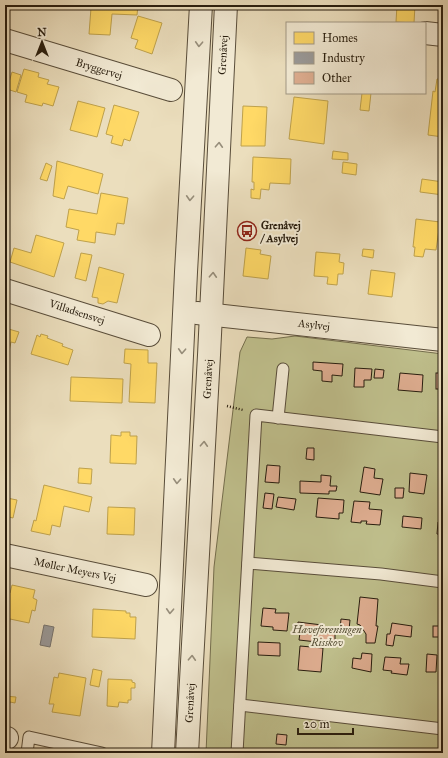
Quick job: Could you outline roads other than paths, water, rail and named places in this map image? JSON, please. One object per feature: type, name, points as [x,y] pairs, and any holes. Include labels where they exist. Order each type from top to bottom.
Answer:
[{"type":"street","points":[[163,753],[184,312],[201,5]]},
{"type":"street","name":"Grenåvej","points":[[187,753],[226,5]]},
{"type":"street","points":[[426,33],[443,35]]},
{"type":"street","name":"Bryggervej","points":[[5,40],[171,90]]},
{"type":"street","name":"Villadsensvej","points":[[5,290],[149,335]]},
{"type":"street","name":"Asylvej","points":[[184,312],[443,340]]},
{"type":"street","name":"Møller Meyers Vej","points":[[5,555],[146,585]]},
{"type":"lane","points":[[278,418],[283,369]]},
{"type":"lane","points":[[237,753],[256,415],[443,437]]},
{"type":"lane","points":[[248,563],[443,582]]},
{"type":"lane","points":[[240,705],[443,729]]},
{"type":"lane","points":[[27,753],[29,737],[102,753]]},
{"type":"place","name":"Grenåvej / Asylvej","points":[[247,231]]},
{"type":"park label","name":"Haveforeningen Risskov","points":[[327,635]]}]
